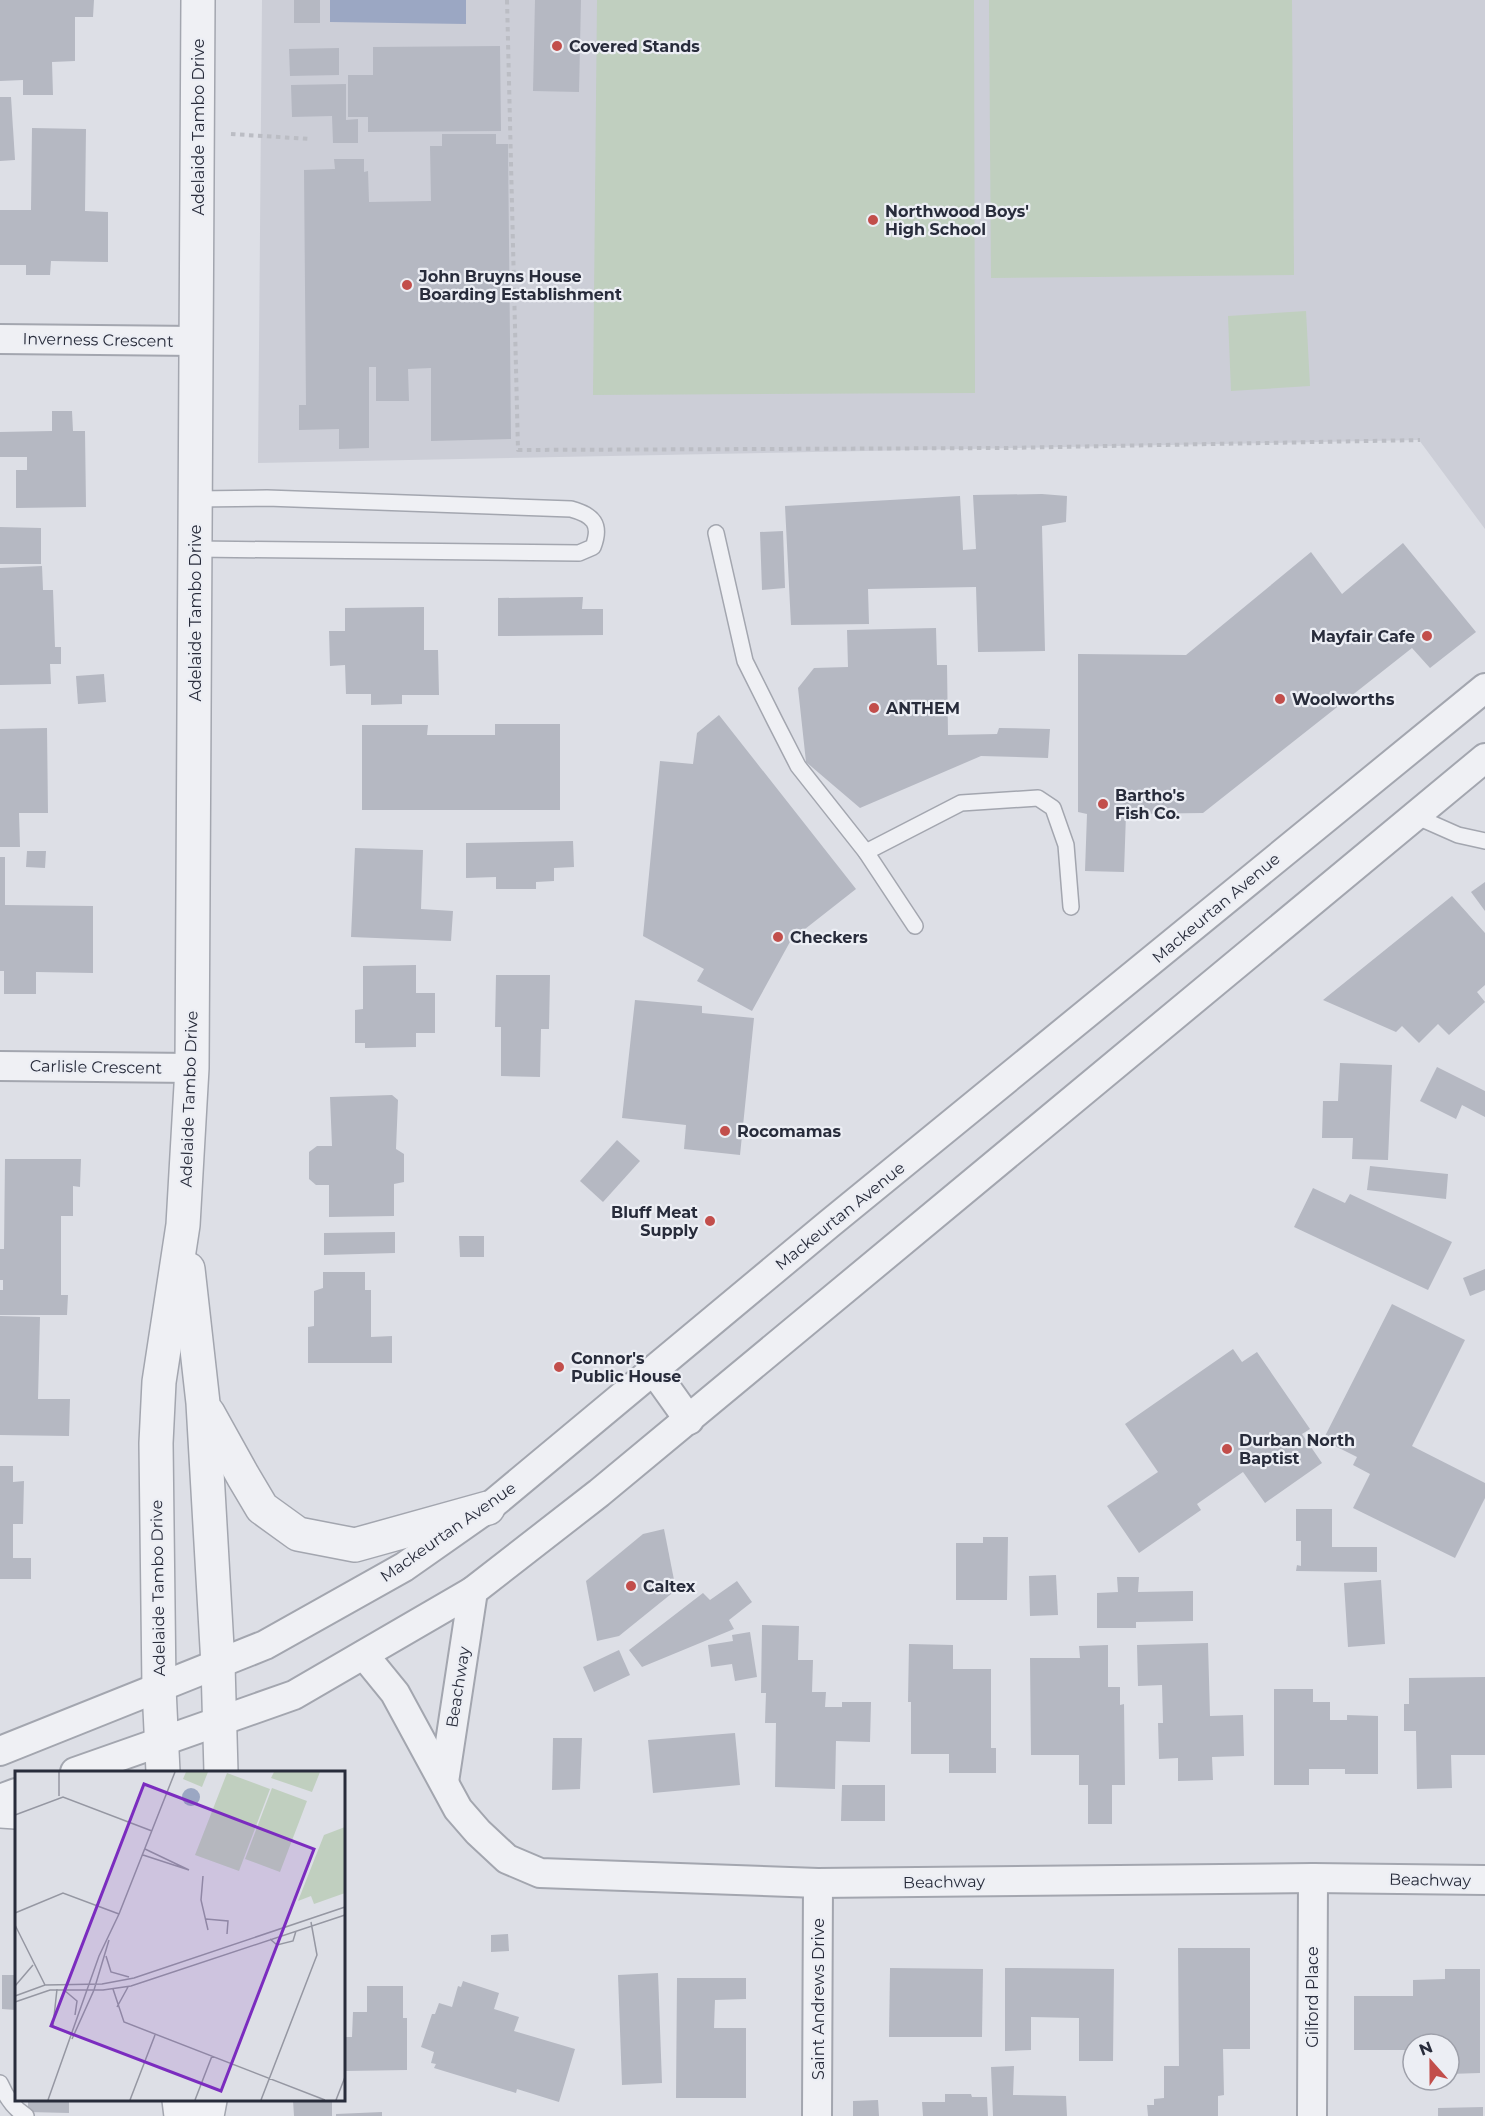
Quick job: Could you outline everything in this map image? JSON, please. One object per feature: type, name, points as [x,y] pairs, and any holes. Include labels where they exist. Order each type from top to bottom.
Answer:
[{"type":"street","name":"Adelaide Tambo Drive","points":[[162,1757],[156,1443],[159,1382],[183,1225],[192,1068],[198,0]]},
{"type":"street","name":"Inverness Crescent","points":[[0,339],[196,341]]},
{"type":"street","name":"Mackeurtan Avenue","points":[[159,1688],[265,1646],[385,1578],[488,1508],[821,1231],[1485,688]]},
{"type":"street","points":[[86,1771],[162,1757],[221,1721],[294,1695],[472,1592],[599,1494],[689,1420],[1485,758]]},
{"type":"street","name":"Carlisle Crescent","points":[[0,1066],[192,1068]]},
{"type":"street","name":"Adelaide Tambo Drive","points":[[183,1225],[203,1403],[221,1721],[221,1771]]},
{"type":"street","points":[[654,1371],[689,1420]]},
{"type":"street","points":[[203,1403],[262,1508],[298,1534],[355,1545],[488,1508]]},
{"type":"street","name":"Beachway","points":[[444,1782],[472,1592]]},
{"type":"street","name":"Beachway","points":[[364,1655],[395,1693],[458,1809],[507,1859],[540,1873],[818,1883],[1313,1878],[1485,1880]]},
{"type":"street","points":[[0,1751],[159,1688]]},
{"type":"street","points":[[0,1799],[15,1793]]},
{"type":"street","points":[[0,1811],[15,1812]]},
{"type":"street","name":"Gilford Place","points":[[1312,2116],[1313,1878]]},
{"type":"street","name":"Saint Andrews Drive","points":[[817,2116],[818,1883]]},
{"type":"street","points":[[179,2101],[181,2116]]},
{"type":"street","points":[[207,2116],[210,2101]]},
{"type":"lane","points":[[196,499],[279,499],[571,509],[589,515],[597,530],[593,547],[579,553],[196,549]]},
{"type":"lane","points":[[716,533],[745,661],[798,766],[866,852],[915,926]]},
{"type":"lane","points":[[866,852],[961,803],[1038,798],[1053,808],[1066,844],[1071,907]]},
{"type":"lane","points":[[1415,816],[1458,835],[1485,841]]},
{"type":"lane","points":[[0,2083],[4,2093],[16,2109],[26,2116]]},
{"type":"path","points":[[507,0],[518,450],[992,448],[1420,440]]},
{"type":"path","points":[[198,131],[310,139]]},
{"type":"shaded area","name":"Northwood Boys' High School","points":[[262,0],[1485,0],[1485,529],[1419,440],[258,463]]},
{"type":"green space","points":[[597,0],[974,0],[975,393],[593,395]]},
{"type":"green space","points":[[989,0],[1292,0],[1294,275],[991,278]]},
{"type":"green space","points":[[1306,311],[1310,386],[1231,391],[1228,316]]},
{"type":"water","points":[[330,0],[466,0],[466,24],[330,22]]},
{"type":"building","points":[[0,0],[94,0],[93,17],[75,17],[75,61],[52,62],[53,95],[23,95],[23,80],[0,81]]},
{"type":"building","points":[[294,0],[320,0],[320,23],[294,23]]},
{"type":"building","name":"Covered Stands","points":[[535,0],[581,0],[579,92],[533,91]]},
{"type":"building","points":[[500,46],[501,131],[368,132],[368,117],[348,117],[348,75],[373,75],[373,47]]},
{"type":"building","points":[[339,48],[339,75],[290,76],[289,49]]},
{"type":"building","points":[[346,84],[346,120],[358,119],[358,143],[333,143],[332,116],[292,117],[291,85]]},
{"type":"building","points":[[0,97],[11,97],[15,160],[0,161]]},
{"type":"building","points":[[32,128],[86,129],[85,211],[108,212],[108,262],[51,261],[50,275],[26,275],[26,265],[0,265],[0,210],[31,210]]},
{"type":"building","name":"John Bruyns House Boarding Establishment","points":[[442,134],[496,134],[496,144],[508,144],[511,439],[431,441],[431,368],[408,369],[409,401],[376,401],[376,367],[369,367],[369,448],[339,449],[339,429],[299,430],[299,405],[306,405],[304,170],[335,169],[334,159],[364,159],[364,172],[368,171],[369,202],[431,201],[430,146],[442,146]]},
{"type":"building","points":[[52,411],[72,411],[73,431],[85,431],[86,507],[16,508],[16,470],[27,470],[27,457],[0,457],[0,432],[52,431]]},
{"type":"building","points":[[973,495],[1067,496],[1066,522],[1042,526],[1045,651],[978,652],[976,587],[868,589],[869,624],[791,625],[785,506],[960,496],[963,550],[976,549]]},
{"type":"building","points":[[0,527],[41,528],[41,564],[0,564]]},
{"type":"building","points":[[783,531],[785,588],[762,590],[760,532]]},
{"type":"building","points":[[1403,543],[1476,632],[1430,668],[1412,648],[1203,813],[1126,814],[1124,872],[1085,871],[1087,814],[1078,812],[1078,654],[1186,655],[1311,552],[1342,594]]},
{"type":"building","points":[[42,566],[43,590],[53,590],[55,647],[61,647],[61,664],[50,664],[51,684],[0,685],[0,568]]},
{"type":"building","points":[[583,597],[582,609],[603,609],[603,635],[498,636],[498,598]]},
{"type":"building","points":[[424,607],[424,650],[438,650],[439,695],[402,695],[402,704],[371,705],[371,694],[346,694],[345,665],[330,666],[329,631],[345,631],[345,608]]},
{"type":"building","name":"ANTHEM","points":[[936,628],[937,665],[947,665],[948,735],[997,734],[999,728],[1050,729],[1048,758],[981,756],[860,808],[806,762],[798,688],[814,668],[848,667],[847,630]]},
{"type":"building","points":[[104,674],[106,702],[78,704],[76,676]]},
{"type":"building","points":[[719,715],[856,889],[791,940],[752,1011],[697,981],[704,969],[643,936],[660,761],[693,764],[697,733]]},
{"type":"building","points":[[495,724],[560,724],[560,810],[362,810],[362,725],[428,725],[427,735],[495,735]]},
{"type":"building","points":[[47,728],[48,813],[19,813],[20,847],[0,847],[0,729]]},
{"type":"building","points":[[573,841],[574,867],[554,868],[554,881],[536,882],[536,889],[496,889],[496,877],[466,878],[466,843]]},
{"type":"building","points":[[355,848],[423,850],[421,909],[453,911],[451,941],[351,937]]},
{"type":"building","points":[[27,851],[46,851],[45,868],[26,867]]},
{"type":"building","points":[[0,857],[5,857],[5,905],[93,906],[93,973],[36,972],[36,994],[4,994],[4,971],[0,971]]},
{"type":"building","points":[[1485,882],[1485,911],[1471,892]]},
{"type":"building","points":[[1452,896],[1485,933],[1485,985],[1477,992],[1485,1002],[1449,1035],[1438,1024],[1419,1043],[1402,1026],[1396,1032],[1323,1000]]},
{"type":"building","points":[[416,965],[416,993],[435,993],[435,1033],[416,1033],[416,1047],[365,1048],[365,1043],[355,1043],[355,1010],[363,1009],[363,966]]},
{"type":"building","points":[[496,975],[550,975],[549,1029],[541,1029],[540,1077],[501,1076],[501,1027],[495,1027]]},
{"type":"building","points":[[635,1000],[702,1006],[702,1013],[754,1018],[740,1155],[684,1149],[686,1125],[622,1118]]},
{"type":"building","points":[[1340,1063],[1392,1065],[1388,1160],[1352,1159],[1353,1138],[1322,1138],[1323,1101],[1338,1101]]},
{"type":"building","points":[[1437,1067],[1485,1091],[1485,1117],[1462,1105],[1456,1119],[1420,1101]]},
{"type":"building","points":[[392,1095],[398,1100],[396,1149],[404,1154],[404,1182],[394,1184],[394,1216],[329,1217],[329,1185],[316,1185],[309,1179],[309,1152],[317,1146],[332,1146],[330,1097]]},
{"type":"building","points":[[617,1140],[640,1161],[603,1202],[580,1181]]},
{"type":"building","points":[[5,1159],[81,1159],[80,1187],[73,1186],[73,1216],[61,1216],[61,1295],[68,1295],[67,1315],[0,1315],[0,1290],[3,1290],[3,1280],[0,1280],[0,1249],[4,1249]]},
{"type":"building","points":[[1370,1166],[1448,1174],[1446,1199],[1367,1190]]},
{"type":"building","points":[[1313,1188],[1345,1203],[1350,1194],[1452,1242],[1428,1290],[1294,1227]]},
{"type":"building","points":[[395,1232],[395,1253],[324,1255],[324,1233]]},
{"type":"building","points":[[459,1236],[484,1236],[484,1257],[460,1257]]},
{"type":"building","points":[[1485,1269],[1485,1290],[1470,1296],[1463,1278]]},
{"type":"building","points":[[323,1272],[365,1272],[365,1290],[371,1290],[371,1337],[392,1336],[392,1363],[308,1363],[308,1327],[314,1326],[314,1291],[323,1288]]},
{"type":"building","points":[[1392,1304],[1465,1340],[1412,1446],[1485,1483],[1485,1498],[1455,1558],[1353,1508],[1370,1474],[1353,1465],[1357,1457],[1323,1440]]},
{"type":"building","points":[[0,1316],[40,1317],[38,1399],[70,1399],[69,1436],[0,1435]]},
{"type":"building","name":"Durban North Baptist","points":[[1233,1349],[1242,1362],[1257,1352],[1310,1429],[1302,1434],[1322,1463],[1265,1503],[1243,1472],[1197,1504],[1201,1510],[1139,1553],[1107,1506],[1158,1472],[1125,1424]]},
{"type":"building","points":[[0,1466],[13,1466],[13,1482],[24,1481],[23,1524],[13,1524],[13,1558],[31,1558],[31,1579],[0,1579]]},
{"type":"building","points":[[1296,1509],[1332,1509],[1332,1547],[1377,1547],[1377,1572],[1296,1571],[1297,1565],[1301,1566],[1301,1541],[1296,1541]]},
{"type":"building","name":"Caltex","points":[[664,1529],[676,1590],[619,1636],[597,1641],[586,1581],[643,1534]]},
{"type":"building","points":[[983,1537],[1008,1537],[1007,1600],[956,1600],[956,1543],[983,1543]]},
{"type":"building","points":[[1056,1575],[1058,1615],[1030,1616],[1029,1576]]},
{"type":"building","points":[[1117,1577],[1139,1577],[1138,1592],[1193,1591],[1193,1621],[1136,1622],[1136,1628],[1097,1628],[1097,1593],[1118,1592]]},
{"type":"building","points":[[1381,1580],[1385,1644],[1348,1647],[1344,1583]]},
{"type":"building","points":[[737,1581],[752,1602],[729,1620],[734,1629],[642,1667],[629,1650],[703,1593],[710,1600]]},
{"type":"building","points":[[762,1625],[799,1626],[798,1660],[813,1660],[812,1692],[826,1692],[825,1707],[842,1707],[842,1702],[871,1702],[870,1742],[836,1741],[835,1789],[775,1787],[776,1723],[765,1723],[766,1693],[761,1693]]},
{"type":"building","points":[[750,1632],[757,1677],[735,1681],[732,1664],[711,1667],[708,1645],[733,1641],[732,1635]]},
{"type":"building","points":[[1208,1643],[1210,1716],[1243,1715],[1244,1756],[1212,1757],[1213,1780],[1178,1781],[1178,1758],[1159,1759],[1158,1723],[1163,1723],[1162,1685],[1138,1686],[1137,1645]]},
{"type":"building","points":[[909,1644],[953,1645],[953,1669],[991,1669],[991,1748],[996,1748],[996,1773],[949,1773],[949,1754],[911,1754],[911,1702],[908,1702]]},
{"type":"building","points":[[1108,1645],[1108,1687],[1120,1687],[1120,1705],[1124,1704],[1125,1785],[1112,1785],[1112,1824],[1088,1824],[1088,1785],[1079,1785],[1079,1755],[1031,1755],[1030,1658],[1080,1658],[1079,1646]]},
{"type":"building","points":[[619,1650],[630,1675],[594,1692],[583,1667]]},
{"type":"building","points":[[1485,1677],[1485,1755],[1451,1755],[1452,1788],[1417,1789],[1416,1731],[1404,1731],[1404,1704],[1409,1704],[1409,1678]]},
{"type":"building","points":[[1274,1689],[1313,1689],[1313,1702],[1330,1702],[1330,1720],[1347,1720],[1347,1715],[1378,1716],[1378,1774],[1345,1774],[1345,1769],[1309,1769],[1309,1785],[1274,1785]]},
{"type":"building","points":[[735,1733],[740,1785],[653,1793],[648,1740]]},
{"type":"building","points":[[553,1738],[582,1738],[580,1789],[552,1790]]},
{"type":"building","points":[[842,1785],[885,1785],[885,1821],[841,1821]]},
{"type":"building","points":[[508,1934],[509,1951],[491,1952],[491,1935]]},
{"type":"building","points":[[1178,1948],[1250,1948],[1250,2049],[1223,2049],[1224,2095],[1218,2096],[1218,2116],[1148,2116],[1147,2105],[1154,2105],[1154,2099],[1164,2098],[1164,2066],[1179,2066]]},
{"type":"building","points":[[890,1968],[983,1969],[982,2037],[889,2037]]},
{"type":"building","points":[[1005,1968],[1114,1969],[1113,2061],[1079,2061],[1079,2018],[1031,2017],[1031,2050],[1005,2051]]},
{"type":"building","points":[[1445,1969],[1480,1969],[1480,2073],[1461,2074],[1461,2032],[1401,2032],[1401,2050],[1354,2050],[1354,1996],[1413,1996],[1413,1980],[1445,1979]]},
{"type":"building","points":[[658,1973],[662,2083],[622,2085],[618,1975]]},
{"type":"building","points":[[2,1975],[15,1975],[15,2010],[2,2009]]},
{"type":"building","points":[[677,1978],[746,1978],[746,1999],[715,2000],[714,2028],[746,2028],[746,2098],[676,2098]]},
{"type":"building","points":[[463,1981],[499,1993],[494,2009],[519,2017],[514,2031],[575,2049],[559,2102],[517,2089],[516,2093],[434,2068],[436,2064],[431,2063],[434,2052],[421,2047],[432,2014],[435,2014],[439,2003],[452,2007],[458,1986],[461,1987]]},
{"type":"building","points":[[367,1986],[403,1986],[403,2018],[407,2018],[407,2070],[345,2071],[345,2037],[352,2037],[353,2012],[367,2012]]},
{"type":"building","points":[[1014,2066],[1013,2095],[1066,2096],[1067,2116],[993,2116],[991,2067]]},
{"type":"building","points":[[945,2094],[971,2094],[972,2097],[987,2097],[988,2116],[923,2116],[922,2102],[945,2102]]},
{"type":"building","points":[[878,2100],[879,2116],[853,2116],[853,2101]]},
{"type":"building","points":[[28,2101],[69,2101],[69,2113],[28,2112]]},
{"type":"building","points":[[293,2101],[332,2101],[332,2116],[294,2116]]},
{"type":"building","points":[[1483,2107],[1483,2116],[1438,2116],[1438,2108]]},
{"type":"building","points":[[382,2112],[382,2116],[336,2116],[336,2114]]},
{"type":"place","name":"Covered Stands","points":[[557,46]]},
{"type":"place","name":"Northwood Boys' High School","points":[[873,220]]},
{"type":"place","name":"John Bruyns House Boarding Establishment","points":[[407,285]]},
{"type":"place","name":"Mayfair Cafe","points":[[1427,636]]},
{"type":"place","name":"Woolworths","points":[[1280,699]]},
{"type":"place","name":"ANTHEM","points":[[874,708]]},
{"type":"place","name":"Bartho's Fish Co.","points":[[1103,804]]},
{"type":"place","name":"Checkers","points":[[778,937]]},
{"type":"place","name":"Rocomamas","points":[[725,1131]]},
{"type":"place","name":"Bluff Meat Supply","points":[[710,1221]]},
{"type":"place","name":"Connor's Public House","points":[[559,1367]]},
{"type":"place","name":"Durban North Baptist","points":[[1227,1449]]},
{"type":"place","name":"Caltex","points":[[631,1586]]}]
